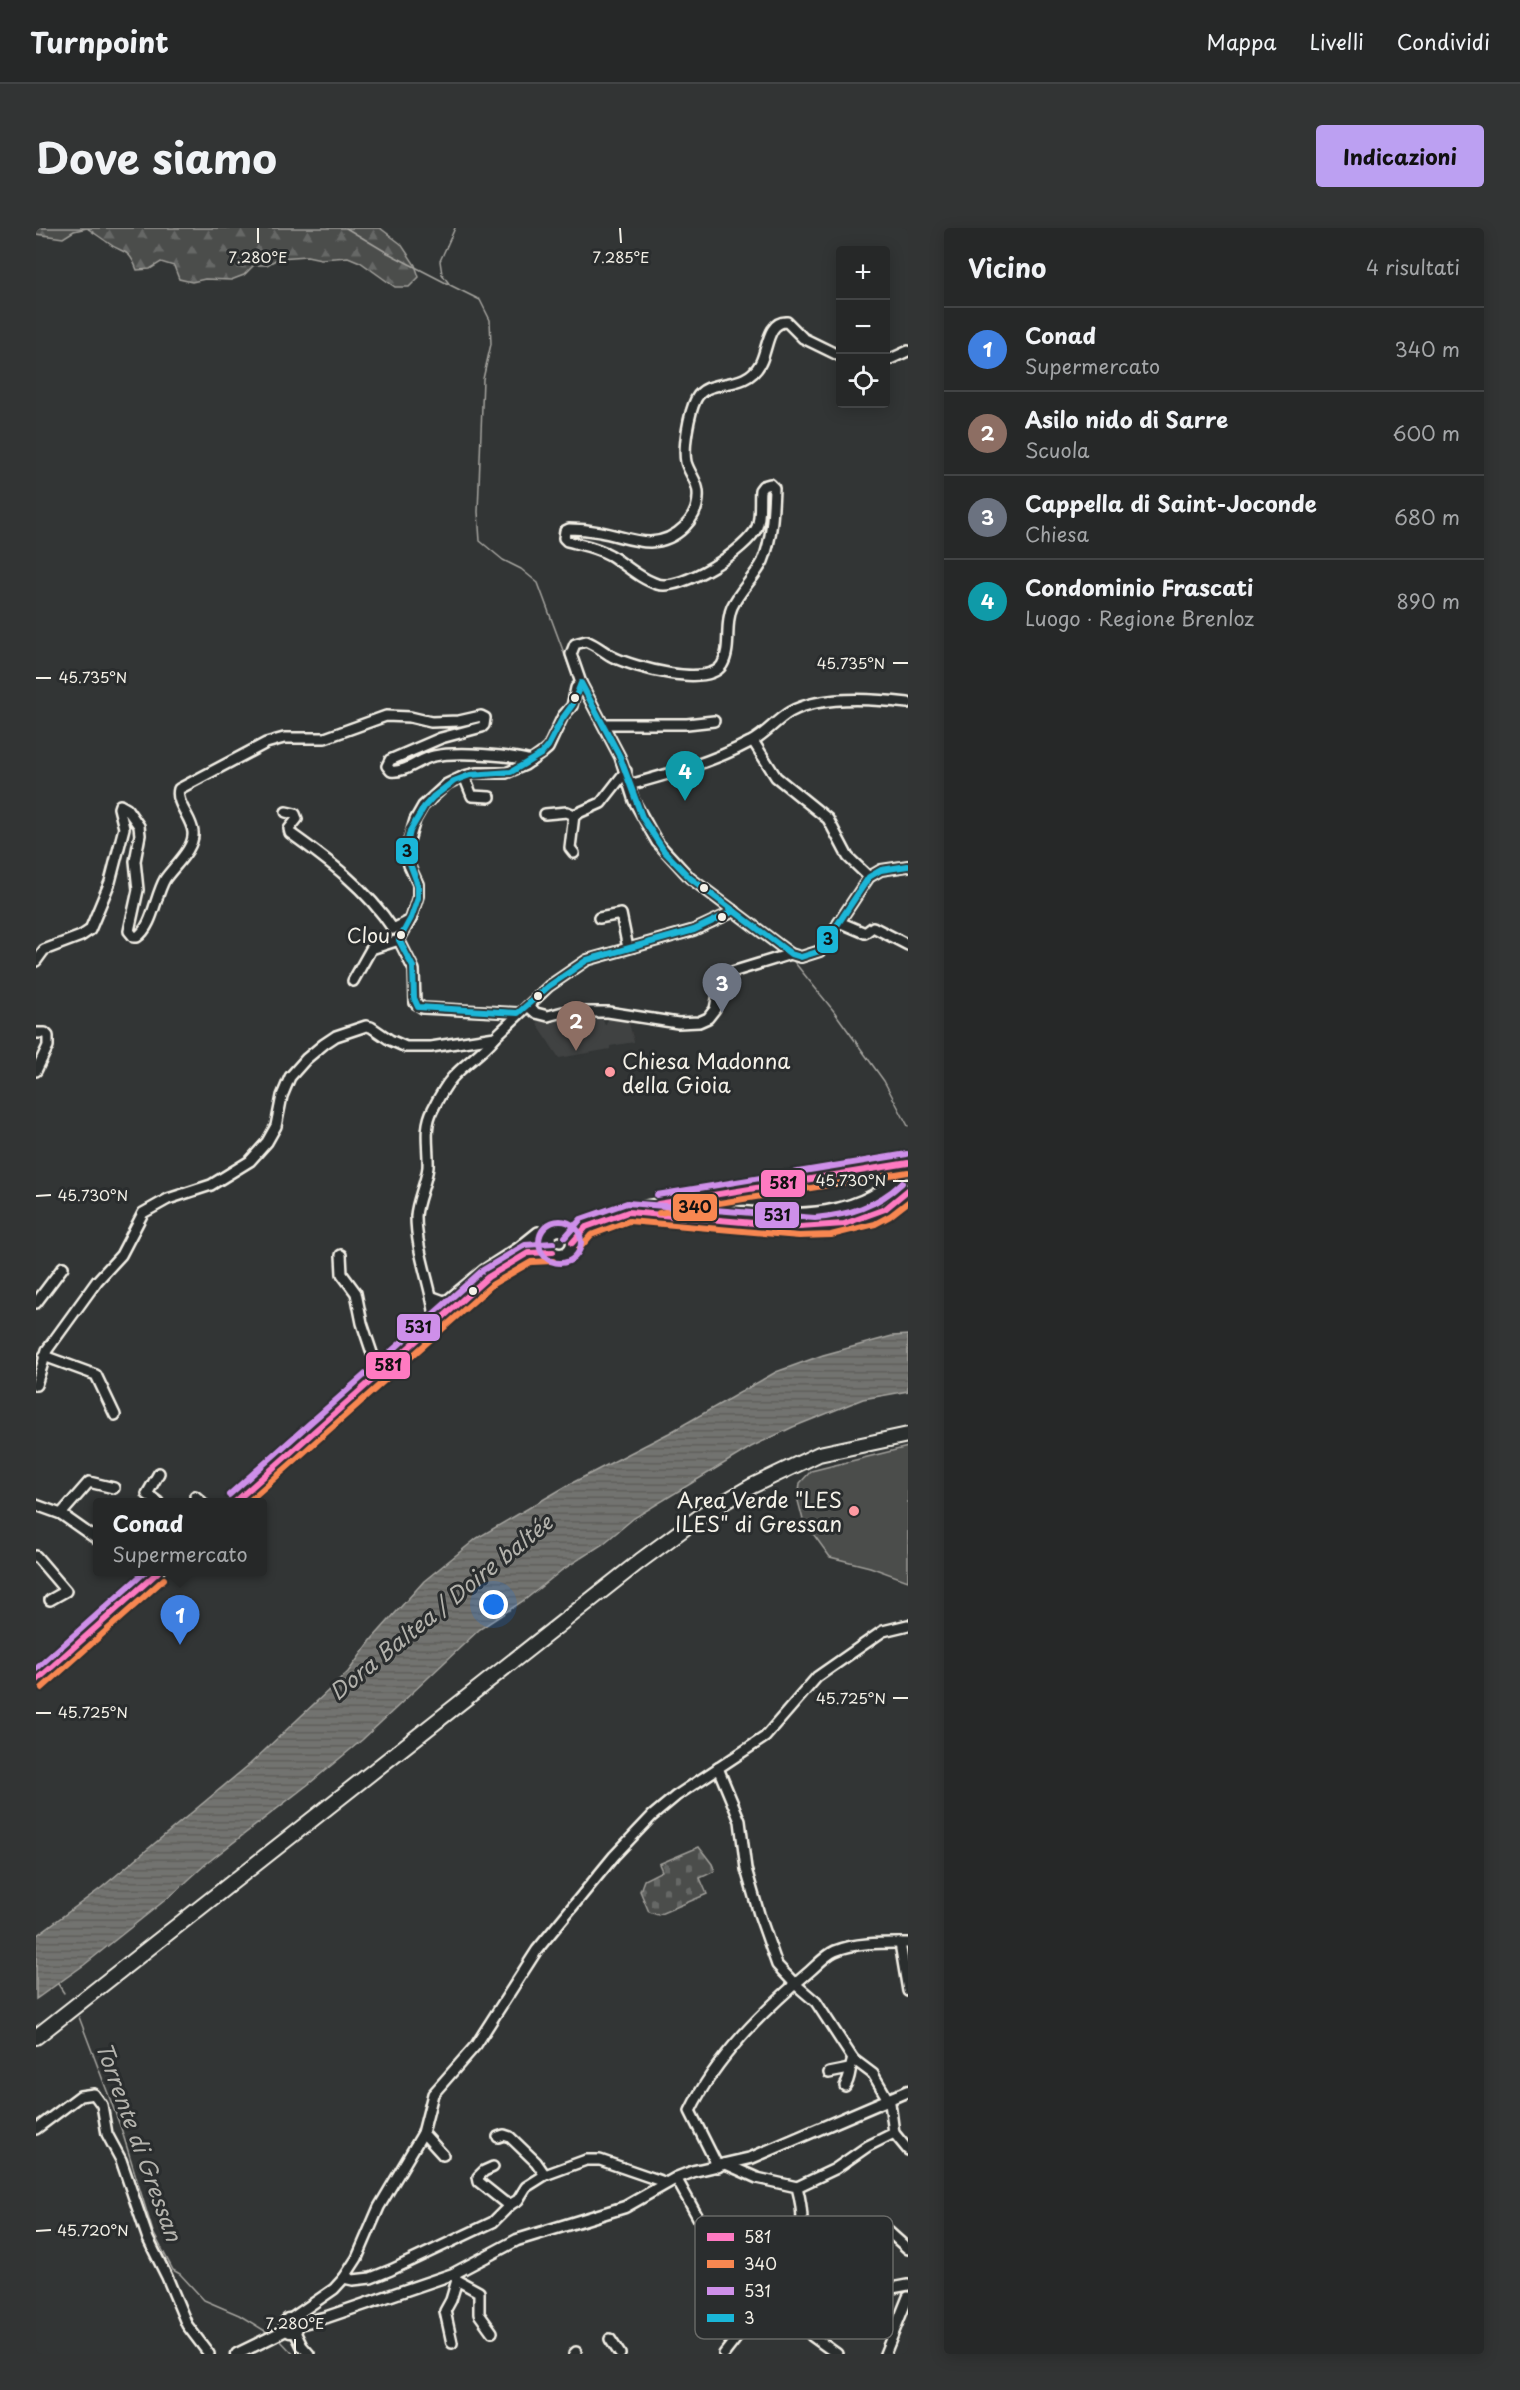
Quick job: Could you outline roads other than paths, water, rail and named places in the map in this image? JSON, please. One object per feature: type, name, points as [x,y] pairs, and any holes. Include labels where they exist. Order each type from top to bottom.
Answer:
[{"type":"highway","points":[[36,2026],[631,1556],[695,1509],[745,1481],[816,1448],[908,1426]]},
{"type":"highway","points":[[36,2037],[640,1561],[705,1513],[752,1486],[819,1454],[908,1435]]},
{"type":"main road","points":[[624,1213],[682,1208],[801,1214],[829,1212],[853,1206],[873,1196],[906,1167]]},
{"type":"main road","points":[[241,1498],[488,1277],[528,1253],[557,1231],[586,1227],[624,1213],[665,1203],[906,1167]]},
{"type":"main road","points":[[624,1213],[823,1227],[847,1224],[871,1216],[889,1207],[908,1190]]},
{"type":"main road","points":[[528,1253],[564,1254],[570,1250],[572,1243],[586,1227]]},
{"type":"main road","points":[[563,1231],[571,1237],[572,1243]]},
{"type":"main road","points":[[549,1237],[548,1246],[553,1252]]},
{"type":"main road","points":[[36,1681],[148,1576]]},
{"type":"main road","points":[[237,2354],[293,2326],[455,2277],[517,2240],[625,2207],[671,2180],[694,2171],[751,2158],[908,2091]]},
{"type":"street","points":[[836,354],[803,338],[787,322],[781,322],[775,325],[763,359],[754,374],[744,380],[709,387],[696,397],[689,420],[686,462],[698,490],[698,502],[695,514],[683,528],[672,536],[650,542],[601,532],[568,529],[565,531],[564,538],[567,541],[595,547],[656,584],[670,585],[685,580],[735,553],[751,537],[758,525],[760,490],[763,486],[770,484],[774,488],[772,524],[762,561],[737,597],[728,616],[725,657],[720,667],[710,675],[696,676],[637,667],[582,640],[572,646],[571,654],[581,683],[604,724],[642,817],[664,851],[690,878],[790,954],[801,957],[820,951],[869,877],[881,870],[908,866]]},
{"type":"street","points":[[890,359],[908,351]]},
{"type":"street","points":[[518,1013],[418,1007],[414,993],[414,970],[399,940],[411,919],[419,888],[406,852],[415,820],[423,807],[447,784],[476,773],[506,773],[531,761],[548,748],[564,716],[572,706],[576,688],[581,683]]},
{"type":"street","points":[[629,785],[728,753],[753,741],[788,713],[812,704],[859,699],[908,703]]},
{"type":"street","points":[[36,961],[44,950],[81,936],[90,930],[110,882],[124,828],[118,808],[123,805],[139,826],[140,835],[135,861],[138,890],[129,931],[134,937],[140,935],[146,926],[164,881],[191,844],[194,834],[192,824],[178,792],[184,785],[266,743],[284,738],[325,738],[386,716],[410,717],[431,722],[459,721],[482,716],[485,718],[482,727],[441,738],[390,760],[387,766],[391,771],[398,772],[433,756],[520,757],[531,761]]},
{"type":"street","points":[[604,724],[687,724],[714,721]]},
{"type":"street","points":[[753,741],[776,777],[828,819],[848,857],[869,877]]},
{"type":"street","points":[[545,814],[567,812],[574,815],[601,803],[624,772]]},
{"type":"street","points":[[464,776],[472,796],[490,797]]},
{"type":"street","points":[[286,812],[295,814],[297,819],[289,829],[290,833],[344,873],[393,929],[411,919]]},
{"type":"street","points":[[574,815],[570,848],[574,853]]},
{"type":"street","points":[[853,902],[852,921],[866,928],[873,927],[908,945]]},
{"type":"street","points":[[436,1323],[433,1297],[428,1289],[417,1234],[416,1212],[428,1165],[426,1129],[432,1110],[452,1078],[518,1013],[549,986],[587,960],[694,930],[733,912]]},
{"type":"street","points":[[599,918],[621,914],[628,948]]},
{"type":"street","points":[[839,922],[865,933],[873,927]]},
{"type":"street","points":[[353,981],[371,949],[399,940]]},
{"type":"street","points":[[528,1006],[536,1013],[548,1016],[563,1012],[608,1012],[678,1023],[699,1022],[715,1009],[718,989],[728,975],[790,954]]},
{"type":"street","points":[[36,1385],[44,1356],[60,1330],[121,1255],[144,1213],[168,1199],[211,1185],[250,1161],[276,1126],[282,1096],[290,1077],[324,1044],[336,1036],[366,1026],[406,1047],[431,1047],[495,1037]]},
{"type":"street","points":[[36,1033],[48,1036],[48,1046],[36,1071]]},
{"type":"street","points":[[433,1297],[449,1299],[484,1270],[538,1232],[549,1237]]},
{"type":"street","points":[[341,1255],[342,1274],[356,1293],[362,1323],[379,1374]]},
{"type":"street","points":[[36,1304],[63,1267]]},
{"type":"street","points":[[44,1356],[96,1375],[115,1415]]},
{"type":"street","points":[[152,1498],[147,1494],[159,1473]]},
{"type":"street","points":[[61,1514],[88,1482],[114,1488]]},
{"type":"street","points":[[68,1490],[75,1499]]},
{"type":"street","points":[[36,1505],[61,1514],[93,1536]]},
{"type":"street","points":[[36,1556],[66,1591],[50,1600]]},
{"type":"street","points":[[309,2354],[302,2346],[293,2326],[334,2289],[357,2258],[379,2207],[423,2133],[433,2094],[476,2045],[537,1950],[614,1856],[652,1816],[676,1796],[765,1737],[817,1677],[883,1630],[908,1625]]},
{"type":"street","points":[[718,1768],[740,1821],[746,1869],[777,1965],[816,2002],[851,2064],[850,2079],[845,2086]]},
{"type":"street","points":[[894,2133],[868,2146],[835,2169],[797,2187],[757,2178],[723,2166],[690,2111],[700,2090],[724,2057],[795,1984],[833,1952],[852,1946],[904,1943],[908,1991]]},
{"type":"street","points":[[830,2073],[851,2064],[873,2074],[888,2100],[894,2133],[908,2150]]},
{"type":"street","points":[[36,2129],[80,2096],[94,2094],[102,2105],[107,2134],[121,2160],[148,2239],[187,2325],[209,2354]]},
{"type":"street","points":[[423,2133],[443,2155]]},
{"type":"street","points":[[498,2137],[504,2135],[510,2137],[545,2175]]},
{"type":"street","points":[[344,2278],[353,2280],[371,2278],[493,2222],[518,2200],[526,2187],[545,2175],[586,2160],[600,2160],[671,2180],[695,2216]]},
{"type":"street","points":[[493,2167],[478,2177],[478,2182],[504,2202],[511,2204]]},
{"type":"street","points":[[797,2187],[803,2216]]},
{"type":"street","points":[[893,2236],[908,2249]]},
{"type":"street","points":[[452,2343],[445,2311],[452,2300],[455,2277],[479,2292],[479,2314],[492,2332]]},
{"type":"street","points":[[893,2287],[908,2284]]},
{"type":"street","points":[[893,2334],[908,2297]]},
{"type":"street","points":[[610,2339],[620,2354]]},
{"type":"street","points":[[724,2354],[736,2339]]},
{"type":"street","points":[[816,2339],[837,2354]]},
{"type":"street","points":[[885,2354],[891,2339]]},
{"type":"water","name":"Dora Baltea / Doire baltée","points":[[908,1335],[908,1391],[863,1399],[793,1427],[751,1447],[634,1518],[603,1544],[562,1570],[526,1599],[480,1629],[362,1740],[207,1863],[174,1893],[84,1965],[36,1999],[36,1936],[101,1888],[250,1764],[348,1672],[372,1639],[424,1581],[477,1538],[570,1484],[669,1433],[776,1372],[823,1355],[892,1336]]},
{"type":"waterway","points":[[346,228],[448,284]]},
{"type":"waterway","points":[[455,228],[440,261],[442,274],[450,285],[480,300],[490,320],[491,344],[483,379],[478,512],[480,541],[503,560],[521,569],[538,583],[571,672]]},
{"type":"waterway","points":[[634,811],[647,833]]},
{"type":"waterway","points":[[791,958],[833,1010],[884,1081],[908,1126]]},
{"type":"waterway","name":"Torrente di Gressan","points":[[58,1984],[64,1993]]},
{"type":"waterway","name":"Torrente di Gressan","points":[[79,2017],[121,2128],[153,2232],[173,2270],[180,2274],[204,2300],[239,2315],[270,2334]]},
{"type":"waterway","name":"Torrente di Gressan","points":[[279,2339],[293,2354]]},
{"type":"place","name":"Condominio Frascati","points":[[685,801]]},
{"type":"place","name":"Clou","points":[[401,935]]},
{"type":"place","name":"Cappella di Saint-Joconde","points":[[722,1013]]},
{"type":"place","name":"Asilo nido di Sarre","points":[[576,1051]]},
{"type":"place","name":"Chiesa Madonna della Gioia","points":[[610,1072]]},
{"type":"place","name":"Area Verde \"LES ILES\" di Gressan","points":[[854,1511]]},
{"type":"place","name":"Conad","points":[[180,1645]]}]
